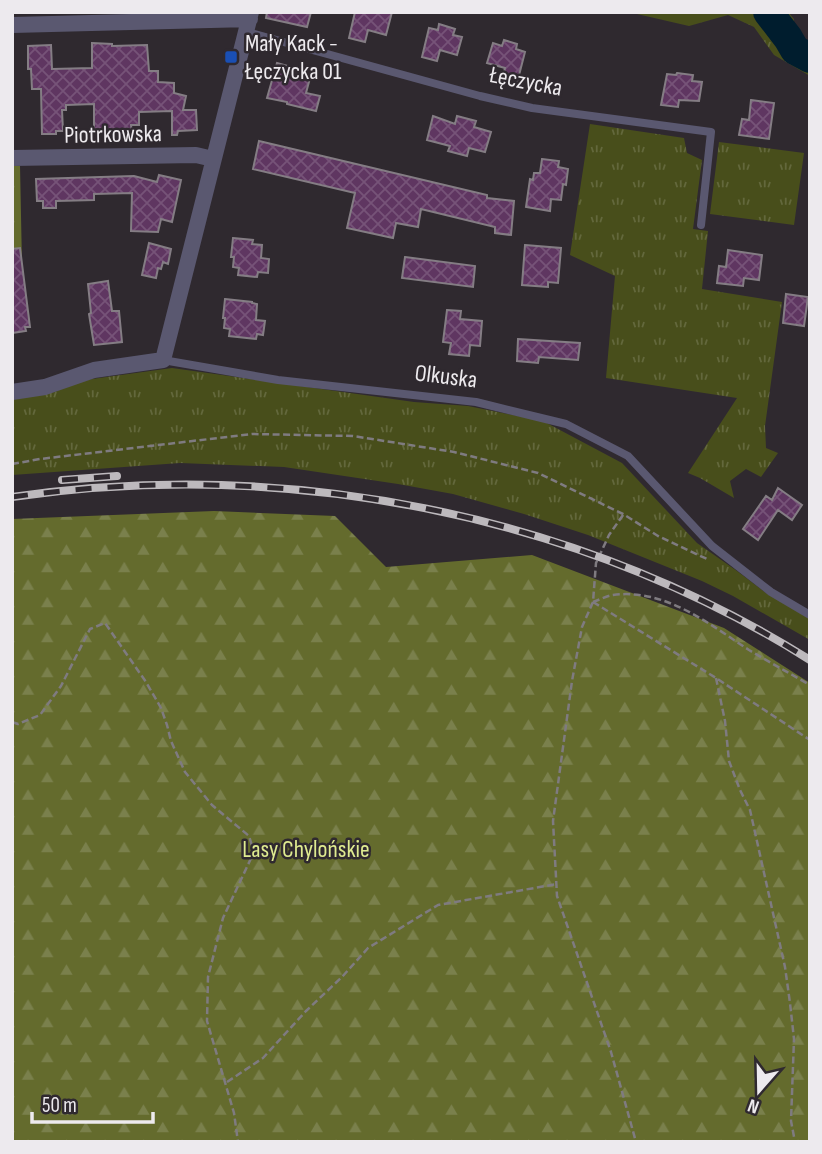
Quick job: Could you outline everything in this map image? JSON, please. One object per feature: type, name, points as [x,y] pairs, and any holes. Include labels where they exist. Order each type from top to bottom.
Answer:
[{"type":"street","points":[[12,25],[249,21],[163,360]]},
{"type":"street","name":"Piotrkowska","points":[[12,159],[196,155],[213,159]]},
{"type":"street","name":"Olkuska","points":[[12,392],[45,387],[94,370],[163,360]]},
{"type":"lane","name":"Łęczycka","points":[[249,21],[480,96],[532,108],[710,132],[701,225]]},
{"type":"lane","name":"Olkuska","points":[[163,360],[278,380],[476,402],[566,425],[628,456],[712,546],[771,592],[810,615]]},
{"type":"path","points":[[12,464],[252,434],[353,436],[454,452],[538,473],[623,514],[658,536],[704,558],[737,566]]},
{"type":"path","points":[[623,514],[609,535],[596,563],[593,602],[582,627],[574,667],[554,821],[557,895],[611,1052],[636,1142]]},
{"type":"path","points":[[593,602],[623,595],[665,601],[695,614],[763,659],[810,685]]},
{"type":"path","points":[[593,602],[810,740]]},
{"type":"path","points":[[12,722],[18,724],[40,715],[61,687],[90,629],[105,623],[161,708],[171,741],[185,772],[212,805],[248,836],[254,852],[223,918],[208,977],[207,1021],[234,1113],[238,1142]]},
{"type":"path","points":[[716,678],[725,721],[729,761],[750,810],[785,967],[794,1039],[791,1121],[795,1142]]},
{"type":"path","points":[[226,1083],[263,1058],[368,948],[438,905],[557,884]]},
{"type":"green space","points":[[635,12],[788,12],[794,19],[794,34],[810,47],[810,76],[774,55],[754,27],[728,15],[689,26]]},
{"type":"green space","points":[[590,124],[684,138],[687,153],[702,160],[693,229],[708,231],[702,289],[782,302],[765,426],[766,448],[778,453],[761,477],[746,469],[730,481],[734,498],[688,473],[737,398],[606,378],[615,276],[570,255]]},
{"type":"green space","points":[[719,142],[804,153],[794,225],[710,214]]},
{"type":"green space","points":[[12,166],[20,166],[22,265],[12,265]]},
{"type":"green space","points":[[172,368],[414,402],[468,406],[543,421],[622,463],[697,543],[766,593],[810,619],[810,640],[702,581],[588,535],[453,494],[284,467],[180,463],[12,475],[12,398],[92,379]]},
{"type":"green space","name":"Lasy Chylońskie","points":[[214,511],[335,516],[386,567],[532,555],[724,628],[810,683],[810,1142],[12,1142],[12,519]]},
{"type":"building","points":[[267,12],[311,12],[307,27],[266,18]]},
{"type":"building","points":[[355,12],[392,12],[386,35],[368,30],[365,42],[349,38]]},
{"type":"building","points":[[439,24],[455,29],[453,35],[462,37],[457,55],[440,50],[437,61],[422,57],[429,28],[438,30]]},
{"type":"building","points":[[504,40],[517,44],[516,49],[525,52],[517,83],[502,79],[505,68],[487,63],[493,43],[502,46]]},
{"type":"building","points":[[92,43],[112,46],[147,45],[149,71],[158,71],[158,82],[174,83],[174,93],[186,96],[183,110],[196,110],[197,130],[178,131],[177,135],[172,135],[172,111],[139,112],[139,125],[131,125],[132,133],[94,133],[94,104],[66,105],[66,110],[62,110],[63,131],[42,134],[41,89],[32,89],[31,69],[28,69],[28,46],[51,45],[52,69],[92,68]]},
{"type":"building","points":[[277,63],[298,69],[296,75],[310,78],[306,93],[320,96],[316,111],[267,98]]},
{"type":"building","points":[[667,74],[693,75],[692,81],[702,82],[699,101],[679,100],[678,107],[661,105]]},
{"type":"building","points":[[751,100],[774,103],[769,139],[739,135],[742,119],[749,120]]},
{"type":"building","points":[[433,116],[455,124],[457,116],[476,121],[474,127],[491,132],[485,152],[469,148],[467,156],[448,151],[450,146],[427,140]]},
{"type":"building","points":[[259,141],[487,195],[487,198],[514,201],[511,235],[495,233],[495,227],[421,209],[418,227],[396,223],[393,238],[347,228],[355,193],[253,169]]},
{"type":"building","points":[[542,159],[559,161],[558,167],[568,169],[561,200],[551,199],[550,211],[526,207],[530,179],[533,180],[534,173],[540,173]]},
{"type":"building","points":[[159,175],[181,180],[172,222],[161,219],[158,232],[131,231],[132,193],[94,194],[94,200],[56,201],[56,208],[43,208],[43,201],[37,201],[36,179],[134,176],[157,182]]},
{"type":"building","points":[[233,238],[253,240],[252,244],[262,245],[261,258],[269,259],[268,273],[258,272],[257,277],[238,275],[239,268],[233,267],[234,257],[231,257]]},
{"type":"building","points":[[149,243],[171,249],[168,264],[163,262],[161,269],[158,268],[156,278],[142,275]]},
{"type":"building","points":[[525,245],[561,248],[558,283],[548,282],[548,287],[522,285]]},
{"type":"building","points":[[20,248],[30,327],[25,327],[26,331],[12,333],[12,249]]},
{"type":"building","points":[[728,250],[762,255],[759,280],[744,278],[743,286],[717,283],[719,266],[726,267]]},
{"type":"building","points":[[405,257],[475,266],[473,287],[402,278]]},
{"type":"building","points":[[108,281],[112,311],[119,311],[122,342],[94,345],[88,284]]},
{"type":"building","points":[[786,294],[808,297],[804,326],[783,323]]},
{"type":"building","points":[[225,299],[257,304],[256,320],[265,321],[263,335],[257,334],[256,339],[229,336],[230,329],[224,328]]},
{"type":"building","points":[[447,310],[461,311],[460,319],[482,321],[480,346],[470,345],[469,356],[449,354],[451,343],[443,342]]},
{"type":"building","points":[[518,339],[580,343],[578,360],[539,357],[538,363],[517,361]]},
{"type":"building","points":[[778,488],[802,505],[792,520],[778,510],[758,540],[743,529],[766,496],[772,500]]},
{"type":"waterway","points":[[768,12],[795,50],[810,58]]},
{"type":"railway","points":[[62,480],[117,476]]},
{"type":"railway","points":[[12,497],[116,487],[220,485],[323,492],[426,508],[526,533],[624,567],[719,609],[810,660]]},
{"type":"place","name":"Mały Kack - Łęczycka 01","points":[[231,57]]}]
